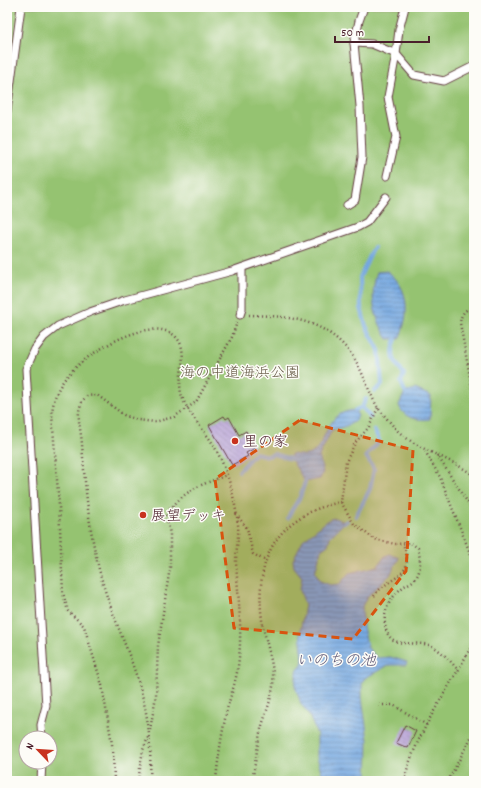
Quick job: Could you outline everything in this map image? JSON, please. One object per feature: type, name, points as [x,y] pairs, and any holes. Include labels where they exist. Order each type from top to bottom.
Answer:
[{"type":"lane","points":[[7,111],[21,7]]},
{"type":"lane","points":[[347,205],[355,200],[362,157],[360,106],[354,43],[364,7]]},
{"type":"lane","points":[[387,176],[396,137],[388,97],[399,30],[405,7]]},
{"type":"lane","points":[[354,43],[372,44],[396,54],[414,76],[444,81],[474,66]]},
{"type":"lane","points":[[41,730],[41,725],[46,706],[26,369],[35,349],[44,337],[58,326],[90,312],[125,300],[242,268],[358,227],[367,222],[386,198]]},
{"type":"lane","points":[[240,315],[242,309],[242,268]]},
{"type":"lane","points":[[41,781],[42,770]]},
{"type":"path","points":[[474,306],[467,309],[461,316],[460,324],[474,399]]},
{"type":"path","points":[[150,781],[149,733],[144,702],[100,573],[86,499],[78,413],[81,401],[87,396],[97,395],[124,415],[144,421],[155,422],[174,417],[196,402],[232,337],[240,315],[283,316],[305,320],[324,330],[340,341],[354,359],[378,408],[395,428],[424,450],[454,462],[474,476]]},
{"type":"path","points":[[114,781],[113,750],[102,685],[84,626],[68,611],[63,593],[59,506],[52,414],[53,401],[61,384],[71,371],[91,356],[125,336],[160,329],[170,331],[178,339],[182,350],[181,392],[190,413],[211,441],[227,475],[238,525],[236,560],[241,623],[240,647],[238,668],[219,752],[216,781]]},
{"type":"path","points":[[378,408],[369,427],[355,443],[346,462],[341,502],[354,524],[362,532],[374,539],[395,544],[411,543],[418,548],[421,565],[416,578],[392,598],[385,615],[386,632],[393,640],[403,644],[417,643],[430,646],[441,651],[459,671]]},
{"type":"path","points":[[424,450],[440,477],[474,563]]},
{"type":"path","points":[[437,454],[474,512]]},
{"type":"path","points":[[138,781],[143,750],[149,733],[156,696],[158,646],[170,568],[170,534],[166,514],[179,498],[205,482],[227,475]]},
{"type":"path","points":[[252,781],[260,732],[273,687],[273,675],[262,620],[261,581],[266,561],[273,544],[280,534],[291,525],[315,510],[341,502]]},
{"type":"path","points":[[236,514],[247,528],[254,554],[266,561]]},
{"type":"path","points":[[374,596],[386,584],[403,573],[408,564],[407,554],[403,544]]},
{"type":"path","points":[[404,781],[413,754],[427,725],[459,671],[474,641]]},
{"type":"path","points":[[379,705],[393,705],[427,725]]},
{"type":"path","points":[[448,781],[474,732]]},
{"type":"highlighted area","points":[[300,420],[413,450],[406,571],[353,639],[234,628],[215,479]]},
{"type":"green space","name":"海の中道海浜公園","points":[[7,7],[474,7],[474,781],[7,781]]},
{"type":"water","points":[[387,271],[400,285],[406,302],[405,320],[399,339],[388,339],[379,323],[374,307],[373,290],[377,272]]},
{"type":"water","points":[[415,389],[431,396],[430,419],[411,418],[404,413],[399,405],[405,392]]},
{"type":"water","points":[[355,410],[358,416],[354,422],[347,426],[332,430],[319,456],[323,472],[320,479],[305,482],[291,459],[291,454],[307,455],[314,452],[319,447],[330,424],[336,417],[344,412]]},
{"type":"water","name":"いのちの池","points":[[335,518],[345,522],[330,537],[328,545],[321,550],[315,572],[320,581],[330,585],[340,584],[349,573],[378,566],[385,556],[390,554],[399,558],[390,575],[367,597],[362,606],[363,627],[368,648],[372,653],[378,658],[390,657],[407,662],[406,665],[389,665],[365,678],[362,682],[362,698],[368,740],[367,781],[324,781],[317,757],[317,734],[308,713],[301,704],[295,686],[297,671],[302,665],[303,659],[300,633],[305,605],[300,590],[302,577],[294,567],[293,560],[303,540],[330,519]]},
{"type":"building","name":"里の家","points":[[224,416],[226,419],[229,417],[239,435],[246,431],[255,448],[246,453],[248,456],[232,465],[209,425]]},
{"type":"building","points":[[405,725],[416,731],[408,748],[396,743]]},
{"type":"waterway","points":[[374,247],[360,277],[361,308],[366,326],[379,350],[382,385],[375,391]]},
{"type":"waterway","points":[[396,339],[393,354],[397,365],[404,374],[401,382],[405,392]]},
{"type":"waterway","points":[[355,410],[362,407],[366,399]]},
{"type":"waterway","points":[[362,407],[370,417]]},
{"type":"waterway","points":[[356,516],[370,489],[374,469],[366,456],[379,440],[374,430]]},
{"type":"waterway","points":[[239,471],[255,453],[268,456],[274,454],[291,459]]},
{"type":"waterway","points":[[288,518],[300,497],[305,482]]},
{"type":"place","name":"里の家","points":[[235,441]]},
{"type":"place","name":"展望デッキ","points":[[143,515]]}]
